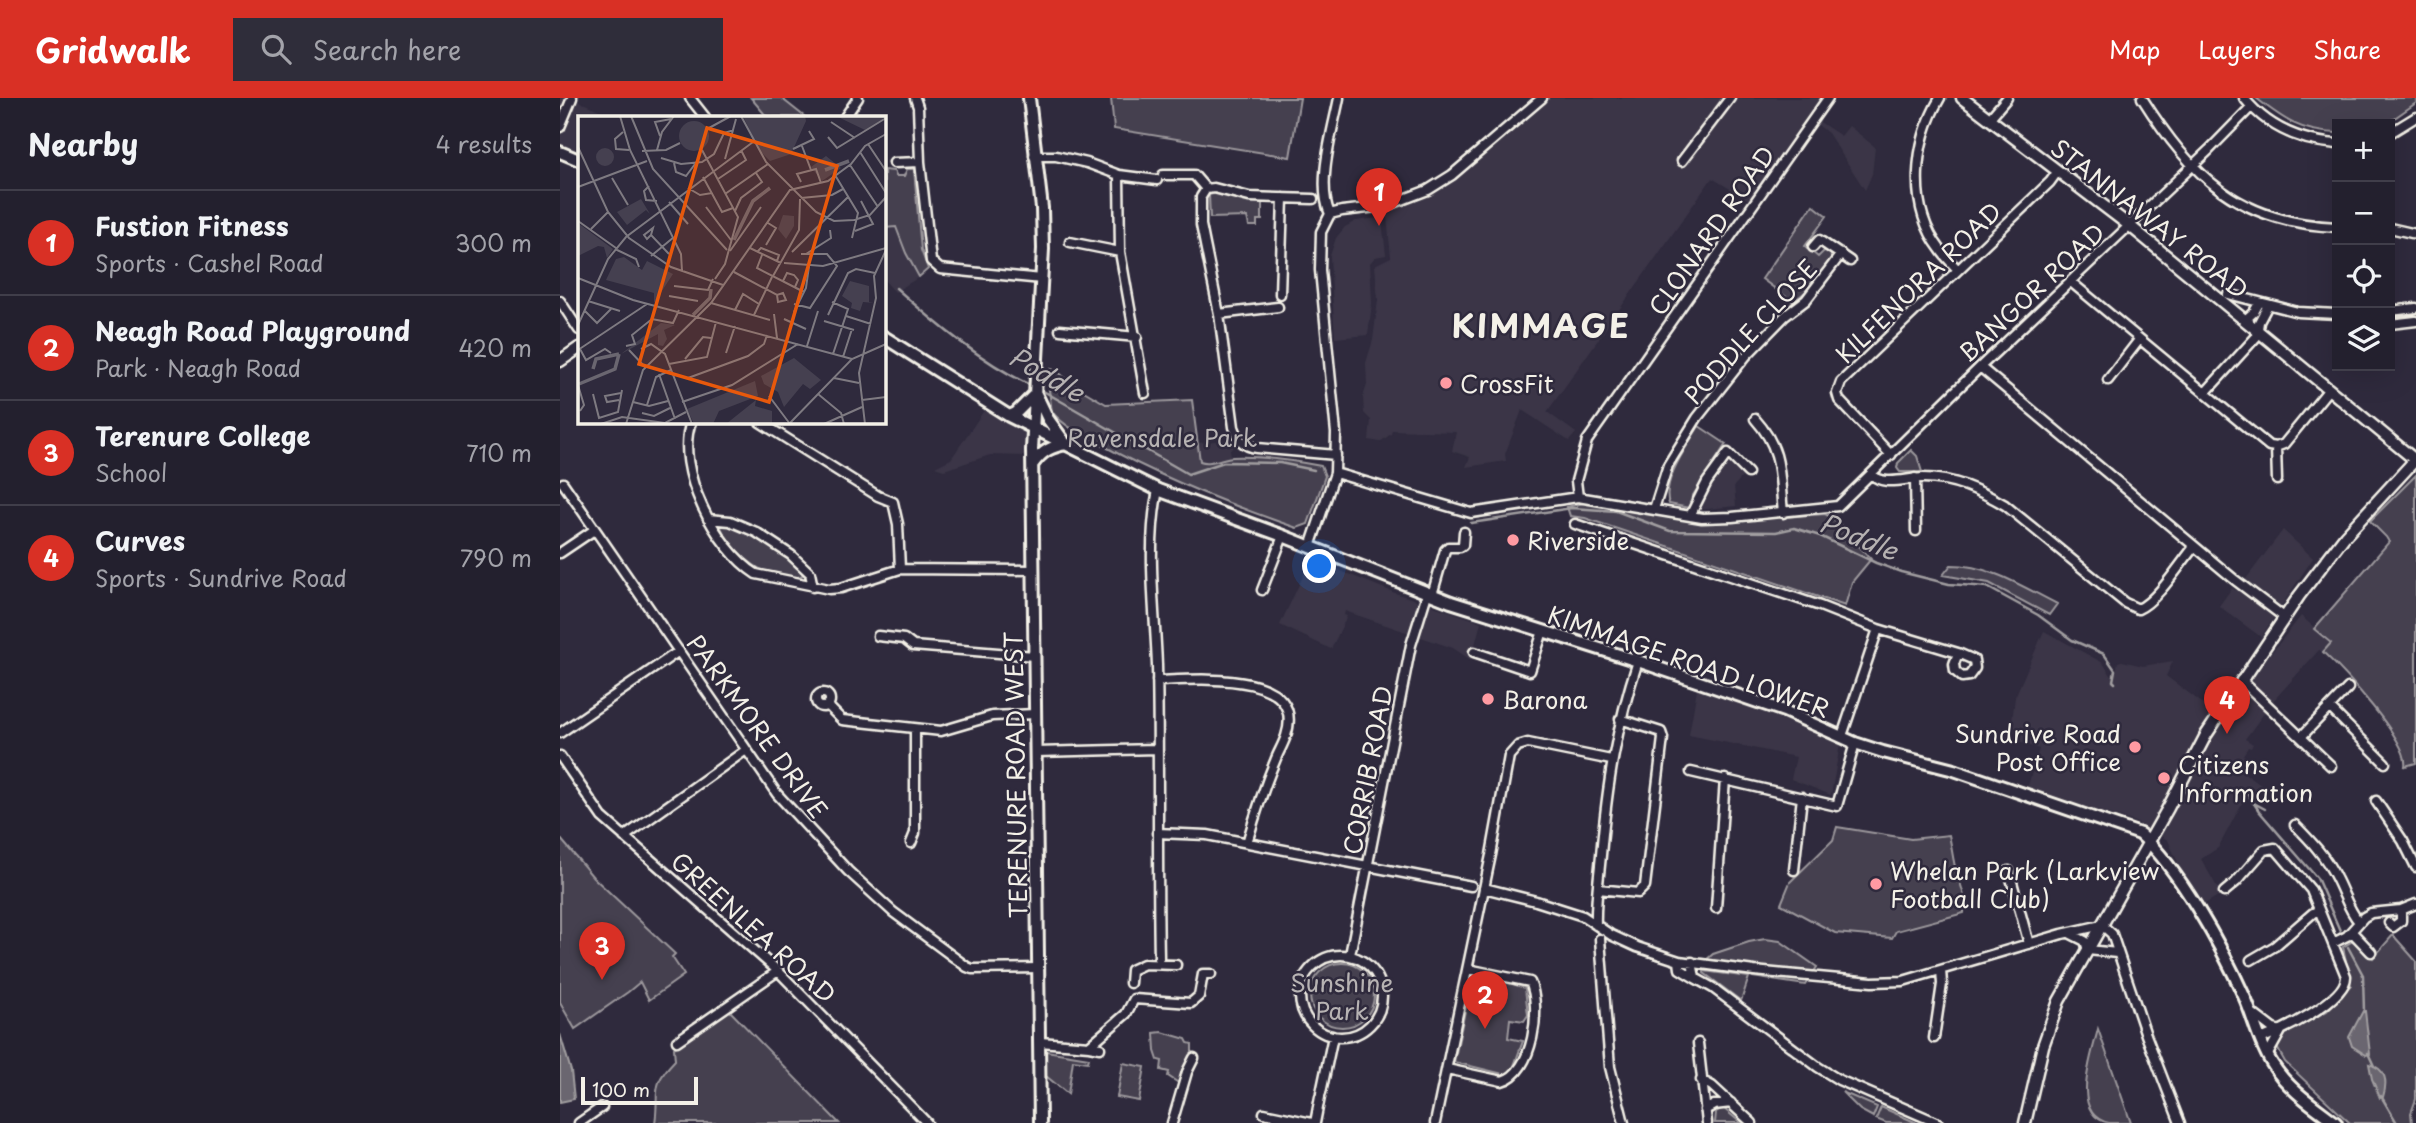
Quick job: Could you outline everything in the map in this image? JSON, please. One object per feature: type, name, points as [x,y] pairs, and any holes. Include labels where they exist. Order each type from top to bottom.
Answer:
[{"type":"main road","name":"TERENURE ROAD WEST","points":[[1029,98],[1042,208],[1042,279],[1032,426],[1040,1123]]},
{"type":"main road","points":[[560,152],[578,160]]},
{"type":"main road","name":"KIMMAGE ROAD LOWER","points":[[886,338],[1009,416],[1158,490],[1430,594],[1784,711],[1855,743],[1954,770],[2140,834],[2176,878],[2207,926],[2240,987],[2267,1056],[2290,1086],[2336,1123]]},
{"type":"main road","points":[[1009,416],[1016,413],[1035,393],[1048,419],[1067,444],[1049,449],[1033,464]]},
{"type":"street","points":[[560,127],[572,98]]},
{"type":"street","points":[[690,98],[704,116]]},
{"type":"street","points":[[846,116],[858,98]]},
{"type":"street","points":[[915,98],[918,107],[929,256],[934,265],[940,269],[1042,279]]},
{"type":"street","points":[[1310,547],[1335,473],[1336,433],[1320,270],[1321,232],[1330,215],[1324,193],[1326,171],[1339,98]]},
{"type":"street","points":[[1330,215],[1385,206],[1428,190],[1452,175],[1542,98]]},
{"type":"street","points":[[1682,161],[1730,98]]},
{"type":"street","name":"CLONARD ROAD","points":[[1578,498],[1576,481],[1587,441],[1828,98]]},
{"type":"street","points":[[1940,98],[1929,118],[1919,149],[1919,190],[1921,205],[1932,236],[1938,248],[1958,270]]},
{"type":"street","name":"STANNAWAY ROAD","points":[[1962,98],[2130,226],[2415,460]]},
{"type":"street","points":[[1989,119],[2007,98]]},
{"type":"street","points":[[2142,98],[2163,131],[2220,192],[2243,205],[2285,221],[2332,226]]},
{"type":"street","points":[[2244,98],[2268,122],[2287,133],[2302,139],[2332,143]]},
{"type":"street","name":"BANGOR ROAD","points":[[1783,513],[1838,506],[1980,367],[2193,166],[2251,107]]},
{"type":"street","points":[[2395,130],[2416,117]]},
{"type":"street","points":[[1034,156],[1087,163],[1119,175],[1194,175],[1206,189]]},
{"type":"street","points":[[1037,176],[1048,156]]},
{"type":"street","points":[[894,163],[920,162]]},
{"type":"street","name":"KILFENORA ROAD","points":[[1891,455],[1839,400],[1841,382],[2058,172]]},
{"type":"street","points":[[1119,175],[1120,252],[1145,393]]},
{"type":"street","points":[[1206,189],[1214,188],[1249,197],[1313,199]]},
{"type":"street","points":[[1206,189],[1201,197],[1201,225],[1219,314],[1234,427],[1240,442],[1248,447],[1336,455]]},
{"type":"street","points":[[1280,294],[1283,198]]},
{"type":"street","points":[[2395,229],[2416,234]]},
{"type":"street","points":[[1813,247],[1819,240],[1850,261]]},
{"type":"street","points":[[1070,242],[1120,252]]},
{"type":"street","name":"PODDLE CLOSE","points":[[1654,509],[1668,465],[1698,418],[1746,356],[1785,316],[1806,300],[1841,254]]},
{"type":"street","points":[[2071,282],[2269,446],[2284,444],[2329,389]]},
{"type":"street","name":"STANNAWAY ROAD","points":[[2228,295],[2309,313],[2332,314]]},
{"type":"street","points":[[560,302],[578,329]]},
{"type":"street","name":"STANNAWAY ROAD","points":[[2245,320],[2263,304]]},
{"type":"street","name":"STANNAWAY ROAD","points":[[2258,331],[2263,304]]},
{"type":"street","points":[[1219,314],[1278,307]]},
{"type":"street","points":[[2395,310],[2416,308]]},
{"type":"street","points":[[2395,323],[2416,321]]},
{"type":"street","points":[[1060,330],[1137,337]]},
{"type":"street","points":[[2205,393],[2257,336],[2258,331]]},
{"type":"street","points":[[2108,380],[2140,340]]},
{"type":"street","points":[[560,361],[578,349]]},
{"type":"street","points":[[1980,367],[2194,547],[2284,617]]},
{"type":"street","points":[[1335,473],[1471,513],[1578,498],[1690,516],[1732,517],[1783,513],[1778,460],[1774,446],[1759,431],[1755,419]]},
{"type":"street","points":[[690,424],[689,467],[692,482],[708,519],[730,550],[756,575],[813,587],[841,589],[900,569],[1033,570]]},
{"type":"street","points":[[763,424],[878,496],[893,502],[898,524],[900,569]]},
{"type":"street","points":[[2276,447],[2277,480]]},
{"type":"street","points":[[1690,516],[1707,482],[1728,453],[1748,473]]},
{"type":"street","points":[[2025,1123],[2042,1046],[2059,1001],[2168,808],[2199,747],[2284,617],[2345,536],[2415,460]]},
{"type":"street","points":[[1871,474],[1882,482],[1915,478],[1967,485],[2005,505],[2125,603],[2138,609],[2165,583],[2194,547]]},
{"type":"street","points":[[1915,478],[1916,531]]},
{"type":"street","name":"PARKMORE DRIVE","points":[[563,483],[784,802],[848,870],[893,912],[967,967],[1039,968]]},
{"type":"street","points":[[1158,490],[1154,508],[1153,538],[1159,958]]},
{"type":"street","points":[[708,519],[730,521],[756,533],[791,555],[810,573],[813,587]]},
{"type":"street","points":[[1575,524],[1820,606],[1878,629],[1958,653]]},
{"type":"street","points":[[560,553],[594,530]]},
{"type":"street","name":"CORRIB ROAD","points":[[1350,955],[1411,645],[1445,550],[1451,546],[1463,545],[1464,532]]},
{"type":"street","points":[[1262,590],[1283,536]]},
{"type":"street","points":[[1842,736],[1878,629]]},
{"type":"street","points":[[1474,652],[1530,671],[1543,631]]},
{"type":"street","points":[[878,636],[904,639],[914,646],[1034,656]]},
{"type":"street","points":[[560,733],[679,651]]},
{"type":"street","points":[[1597,925],[1611,760],[1620,719],[1638,661]]},
{"type":"street","points":[[1157,681],[1225,680],[1250,683],[1267,689],[1279,697],[1285,706],[1288,715],[1286,736],[1274,761],[1247,843]]},
{"type":"street","points":[[2241,680],[2331,766]]},
{"type":"street","points":[[2301,737],[2348,688]]},
{"type":"street","points":[[827,705],[842,720],[915,730],[941,731],[992,716],[1035,714]]},
{"type":"street","points":[[2330,708],[2385,763]]},
{"type":"street","points":[[1598,889],[1638,893],[1645,886],[1663,738],[1661,732],[1620,719]]},
{"type":"street","points":[[911,843],[915,833],[915,730]]},
{"type":"street","points":[[1435,1123],[1491,855],[1508,756],[1518,746],[1528,743],[1611,760]]},
{"type":"street","points":[[1691,772],[1837,806],[1855,743]]},
{"type":"street","points":[[624,837],[746,750]]},
{"type":"street","points":[[1036,752],[1156,750]]},
{"type":"street","name":"GREENLEA ROAD","points":[[560,756],[602,817],[778,971],[927,1123]]},
{"type":"street","points":[[1716,908],[1725,779]]},
{"type":"street","points":[[1794,870],[1802,797]]},
{"type":"street","points":[[2376,801],[2403,841],[2416,867]]},
{"type":"street","points":[[2295,825],[2315,846],[2335,875],[2352,914],[2359,922]]},
{"type":"street","points":[[1157,834],[1207,835],[1471,886]]},
{"type":"street","points":[[2224,892],[2264,850],[2275,848],[2311,890],[2319,910],[2343,938],[2371,951]]},
{"type":"street","points":[[2009,871],[2029,944]]},
{"type":"street","points":[[1484,888],[1583,916],[1611,935],[1679,961],[1872,982],[1903,981],[2102,925]]},
{"type":"street","points":[[2261,1039],[2281,1031],[2341,991],[2346,983],[2343,938],[2359,922],[2379,910],[2401,911],[2416,904]]},
{"type":"street","points":[[2251,960],[2275,946],[2319,910]]},
{"type":"street","points":[[2389,923],[2393,927],[2401,921],[2401,911]]},
{"type":"street","points":[[2102,925],[2112,934],[2180,1123]]},
{"type":"street","points":[[2068,933],[2080,937],[2088,950]]},
{"type":"street","points":[[1600,939],[1610,1067],[1624,1123]]},
{"type":"street","points":[[2088,950],[2117,953]]},
{"type":"street","points":[[1350,955],[1374,970],[1381,983],[1383,997],[1380,1011],[1372,1023],[1361,1032],[1347,1037],[1333,1036],[1315,1028],[1303,1012],[1300,1002],[1302,982],[1306,973],[1321,959],[1350,955]]},
{"type":"street","points":[[1679,961],[1681,969],[1713,988],[1839,1080],[1938,1123]]},
{"type":"street","points":[[1692,962],[1695,978]]},
{"type":"street","points":[[1130,983],[1131,970],[1144,964],[1176,965]]},
{"type":"street","points":[[1447,1069],[1502,1080],[1509,1079],[1520,1070],[1532,1037],[1535,1010],[1530,982],[1468,969]]},
{"type":"street","points":[[1934,1038],[1942,984],[1941,970]]},
{"type":"street","points":[[677,1041],[778,971]]},
{"type":"street","points":[[1089,1046],[1126,1014],[1134,999],[1191,1003],[1199,996],[1203,974],[1211,974]]},
{"type":"street","points":[[2251,1012],[2273,1030],[2281,1031]]},
{"type":"street","points":[[2267,1056],[2281,1031]]},
{"type":"street","points":[[1264,1113],[1313,1123],[1333,1036]]},
{"type":"street","points":[[1040,1042],[1100,1048]]},
{"type":"street","points":[[1698,1044],[1707,1123]]},
{"type":"street","points":[[1172,1123],[1186,1072],[1194,1058]]},
{"type":"street","points":[[1701,1080],[1752,1123]]},
{"type":"street","points":[[1705,1110],[1714,1105],[1731,1103]]},
{"type":"street","points":[[579,1123],[601,1107]]},
{"type":"shaded area","points":[[560,98],[571,98],[613,116],[578,116],[578,153],[560,144]]},
{"type":"shaded area","points":[[1542,98],[1828,98],[1815,119],[1841,136],[1849,126],[1875,147],[1872,174],[1865,190],[1828,133],[1813,121],[1754,203],[1712,178],[1547,412],[1576,433],[1569,441],[1522,410],[1505,454],[1506,461],[1466,467],[1470,457],[1452,451],[1456,432],[1392,430],[1391,434],[1380,442],[1369,440],[1371,420],[1364,413],[1363,397],[1367,385],[1366,363],[1373,340],[1378,300],[1375,265],[1391,257],[1386,206],[1428,190]]},
{"type":"shaded area","points":[[1378,218],[1382,221],[1386,255],[1375,257],[1370,263],[1372,303],[1368,335],[1335,338],[1330,256],[1336,238],[1345,227],[1356,221]]},
{"type":"shaded area","points":[[896,226],[919,277],[895,292],[886,282],[886,228]]},
{"type":"shaded area","points":[[985,409],[1025,432],[1026,456],[990,455],[944,470],[935,467],[951,459]]},
{"type":"shaded area","points":[[1234,439],[1234,448],[1230,449],[1231,457],[1206,463],[1200,461],[1198,443]]},
{"type":"shaded area","points":[[1727,462],[1743,476],[1734,486],[1736,506],[1697,510],[1717,473]]},
{"type":"shaded area","points":[[2283,530],[2313,558],[2261,637],[2219,606],[2232,588],[2237,591]]},
{"type":"shaded area","points":[[1311,559],[1395,593],[1481,622],[1471,660],[1453,648],[1345,611],[1344,615],[1347,616],[1331,649],[1280,625]]},
{"type":"shaded area","points":[[2301,616],[2332,643],[2323,652],[2319,650],[2273,701],[2245,739],[2253,744],[2251,748],[2248,747],[2243,755],[2246,757],[2237,768],[2261,785],[2255,794],[2249,790],[2218,848],[2201,859],[2221,894],[2203,905],[2182,872],[2168,840],[2135,822],[2027,789],[2039,749],[2016,741],[2018,735],[2011,730],[2015,697],[2044,631],[2103,663],[2114,680],[2118,662],[2143,666],[2173,661],[2166,676],[2218,715],[2241,680],[2252,677]]},
{"type":"shaded area","points":[[1697,689],[1782,719],[1840,744],[1831,795],[1791,779],[1796,757],[1689,735]]},
{"type":"shaded area","points":[[2363,1011],[2370,1054],[2366,1055],[2352,1046],[2349,1037]]},
{"type":"shaded area","points":[[560,1034],[571,1071],[574,1099],[560,1102]]},
{"type":"shaded area","points":[[2369,1064],[2379,1069],[2384,1076],[2383,1097],[2380,1098]]},
{"type":"green space","points":[[751,98],[781,98],[804,116],[766,116]]},
{"type":"green space","points":[[1111,98],[1300,98],[1290,157],[1114,129]]},
{"type":"green space","points":[[2256,98],[2416,98],[2416,103],[2393,119],[2332,119],[2332,133],[2303,127],[2275,113]]},
{"type":"green space","points":[[907,169],[914,169],[921,250],[928,269],[919,277],[896,227],[886,228],[886,170],[894,171],[896,176],[904,176]]},
{"type":"green space","points":[[1216,193],[1262,203],[1262,220],[1257,220],[1257,226],[1249,226],[1247,217],[1210,218],[1209,195]]},
{"type":"green space","points":[[1813,205],[1827,216],[1805,246],[1818,257],[1824,251],[1831,252],[1831,258],[1810,288],[1793,302],[1762,279]]},
{"type":"green space","name":"Ravensdale Park","points":[[1051,369],[1106,404],[1192,400],[1200,461],[1255,457],[1321,466],[1325,476],[1308,524],[1297,528],[1222,501],[1149,469],[1076,431],[1052,412],[1049,390]]},
{"type":"green space","points":[[1699,426],[1726,444],[1692,497],[1689,508],[1669,504],[1672,474]]},
{"type":"green space","points":[[1911,450],[1917,456],[1922,472],[1900,472],[1898,463]]},
{"type":"green space","points":[[2416,475],[2416,763],[2405,766],[2404,755],[2386,724],[2323,652],[2331,643],[2314,629],[2389,542],[2370,521]]},
{"type":"green space","points":[[1596,500],[1621,503],[1693,522],[1825,514],[1836,520],[1871,559],[1852,582],[1845,606],[1585,518],[1570,516],[1567,507]]},
{"type":"green space","points":[[726,524],[757,537],[780,551],[803,575],[780,577],[755,566],[726,537],[721,527]]},
{"type":"green space","points":[[1951,565],[1993,573],[2057,604],[2049,615],[1989,583],[1943,575]]},
{"type":"green space","name":"Whelan Park (Larkview Football Club)","points":[[1837,827],[1911,839],[1949,835],[1963,893],[1964,913],[1896,931],[1892,938],[1835,933],[1781,904],[1790,882],[1833,840]]},
{"type":"green space","points":[[560,838],[593,877],[675,954],[672,957],[684,975],[649,1000],[640,982],[575,1029],[560,1003]]},
{"type":"green space","points":[[2393,935],[2416,961],[2416,1099],[2411,1113],[2412,1123],[2350,1123],[2285,1062],[2275,1044],[2281,1036],[2327,1011],[2351,985],[2343,947],[2356,939],[2373,958]]},
{"type":"green space","points":[[1765,939],[1780,941],[1817,967],[1805,985],[1753,977],[1749,974],[1696,969],[1713,954]]},
{"type":"green space","name":"Sunshine Park","points":[[1336,963],[1348,963],[1365,972],[1372,983],[1372,1007],[1365,1018],[1348,1027],[1336,1027],[1324,1022],[1315,1013],[1310,1001],[1310,989],[1315,977],[1324,968]]},
{"type":"green space","points":[[1704,973],[1749,977],[1741,1001]]},
{"type":"green space","points":[[1478,978],[1500,980],[1525,988],[1528,1015],[1524,1021],[1510,1019],[1508,1038],[1523,1041],[1511,1074],[1454,1062],[1471,983]]},
{"type":"green space","points":[[729,1010],[839,1123],[655,1123],[657,1090],[662,1077],[675,1060],[674,1048]]},
{"type":"green space","points":[[2098,1029],[2131,1123],[2109,1123],[2097,1117],[2090,1108],[2086,1096],[2086,1082]]},
{"type":"green space","points":[[1162,1032],[1186,1039],[1192,1044],[1192,1054],[1181,1081],[1177,1082],[1168,1076],[1169,1072],[1161,1070],[1162,1061],[1158,1060],[1155,1051],[1154,1033]]},
{"type":"green space","points":[[1046,1051],[1089,1058],[1088,1062],[1073,1060],[1068,1094],[1046,1076]]},
{"type":"green space","points":[[1123,1063],[1145,1067],[1139,1101],[1117,1097]]},
{"type":"green space","points":[[1842,1092],[1877,1107],[1873,1117],[1860,1110]]},
{"type":"green space","points":[[1881,1107],[1917,1123],[1886,1123],[1876,1119]]},
{"type":"green space","points":[[1723,1108],[1741,1123],[1715,1123],[1716,1112]]},
{"type":"waterway","name":"Poddle","points":[[896,288],[961,342],[1032,386]]},
{"type":"waterway","name":"Poddle","points":[[1038,388],[1188,474],[1224,462],[1280,463],[1314,470]]},
{"type":"waterway","name":"Poddle","points":[[1471,523],[1572,508],[1616,511],[1670,531],[1776,532],[1794,528],[1820,536],[1901,572],[1949,584],[1987,587],[2038,615],[2072,640],[2104,654],[2115,670],[2115,683]]},
{"type":"waterway","name":"Poddle","points":[[2247,793],[2259,811],[2317,878],[2341,933]]},
{"type":"waterway","name":"Poddle","points":[[2252,802],[2265,809]]},
{"type":"waterway","name":"Poddle","points":[[2348,947],[2363,975],[2364,1012]]},
{"type":"waterway","name":"Poddle","points":[[2368,1053],[2374,1066]]},
{"type":"waterway","name":"Poddle","points":[[2381,1096],[2397,1123]]},
{"type":"place","name":"Fustion Fitness","points":[[1379,226]]},
{"type":"place","name":"CrossFit","points":[[1446,383]]},
{"type":"place","name":"Riverside","points":[[1513,540]]},
{"type":"place","name":"Barona","points":[[1488,699]]},
{"type":"place","name":"Curves","points":[[2227,734]]},
{"type":"place","name":"Sundrive Road Post Office","points":[[2135,747]]},
{"type":"place","name":"Citizens Information","points":[[2164,778]]},
{"type":"place","name":"Whelan Park (Larkview Football Club)","points":[[1876,884]]},
{"type":"place","name":"Terenure College","points":[[602,980]]},
{"type":"place","name":"Neagh Road Playground","points":[[1485,1029]]},
{"type":"district","name":"KIMMAGE","points":[[1541,325]]}]
